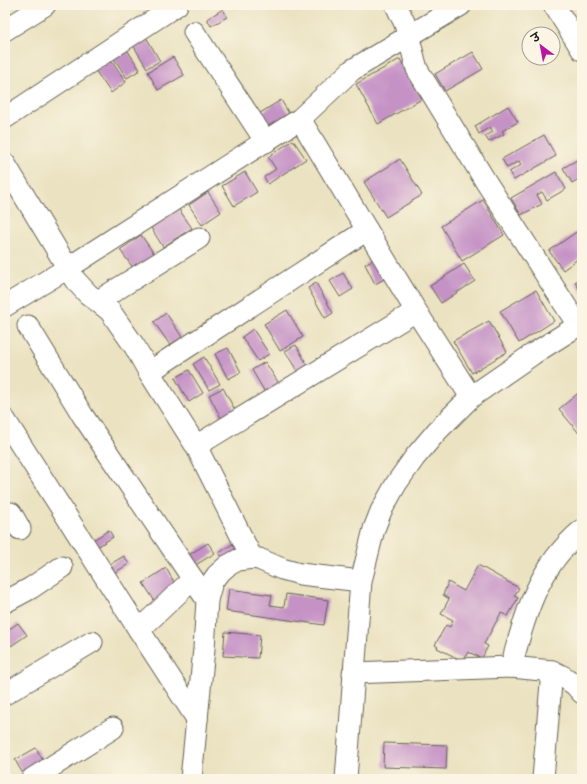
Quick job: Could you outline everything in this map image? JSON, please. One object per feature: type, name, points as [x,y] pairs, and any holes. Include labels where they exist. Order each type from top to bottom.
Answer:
[{"type":"street","points":[[5,30],[45,5]]},
{"type":"street","points":[[5,118],[177,5]]},
{"type":"street","points":[[346,779],[362,581],[366,557],[381,510],[396,484],[416,457],[437,431],[471,397],[533,354],[580,324],[486,182],[417,69],[409,36],[396,5]]},
{"type":"street","points":[[5,306],[68,268],[266,142],[300,119],[352,70],[461,5]]},
{"type":"street","points":[[554,5],[582,50]]},
{"type":"street","points":[[194,32],[266,142]]},
{"type":"street","points":[[300,119],[416,311],[471,397]]},
{"type":"street","points":[[5,164],[80,287],[110,311],[135,347],[196,446],[252,558]]},
{"type":"street","points":[[149,372],[367,230]]},
{"type":"street","points":[[98,301],[199,238]]},
{"type":"street","points":[[196,446],[416,311]]},
{"type":"street","points":[[28,326],[83,416],[207,600]]},
{"type":"street","points":[[5,420],[197,718]]},
{"type":"street","points":[[511,667],[523,624],[541,580],[563,547],[582,530]]},
{"type":"street","points":[[191,779],[207,600],[212,582],[222,570],[238,560],[252,558],[259,559],[282,569],[300,574],[362,581]]},
{"type":"street","points":[[5,602],[31,588],[62,567]]},
{"type":"street","points":[[139,630],[193,579]]},
{"type":"street","points":[[5,694],[92,642]]},
{"type":"street","points":[[354,673],[511,667],[552,671],[575,685],[582,693]]},
{"type":"street","points":[[543,779],[552,671]]},
{"type":"street","points":[[32,779],[113,728]]},
{"type":"building","points":[[223,9],[227,17],[211,26],[207,19]]},
{"type":"building","points":[[146,37],[160,61],[147,68],[133,45]]},
{"type":"building","points":[[126,48],[140,70],[127,78],[113,57]]},
{"type":"building","points":[[473,52],[483,69],[445,91],[435,74]]},
{"type":"building","points":[[173,57],[184,75],[158,90],[148,72]]},
{"type":"building","points":[[110,59],[126,82],[111,93],[95,70]]},
{"type":"building","points":[[400,59],[422,99],[378,124],[356,84]]},
{"type":"building","points":[[281,100],[294,122],[271,137],[257,115]]},
{"type":"building","points":[[508,106],[518,122],[502,131],[504,134],[489,142],[485,136],[493,132],[490,127],[479,134],[475,126]]},
{"type":"building","points":[[544,135],[556,156],[514,180],[509,172],[521,165],[519,161],[507,168],[502,159]]},
{"type":"building","points":[[293,140],[306,159],[268,184],[264,177],[276,169],[268,157]]},
{"type":"building","points":[[582,157],[582,177],[572,183],[563,168]]},
{"type":"building","points":[[400,159],[422,195],[386,217],[364,182]]},
{"type":"building","points":[[245,172],[257,192],[234,206],[222,186]]},
{"type":"building","points":[[556,172],[566,189],[547,200],[542,192],[537,195],[542,204],[521,215],[511,198]]},
{"type":"building","points":[[208,192],[221,212],[202,225],[189,205]]},
{"type":"building","points":[[483,200],[504,235],[462,261],[441,226]]},
{"type":"building","points":[[178,208],[192,228],[163,247],[150,226]]},
{"type":"building","points":[[582,228],[582,256],[563,270],[549,251]]},
{"type":"building","points":[[141,235],[155,255],[134,269],[120,250]]},
{"type":"building","points":[[378,257],[388,277],[375,284],[365,264]]},
{"type":"building","points":[[464,264],[475,281],[441,303],[430,286]]},
{"type":"building","points":[[343,273],[353,289],[340,297],[330,281]]},
{"type":"building","points":[[582,278],[582,294],[575,282]]},
{"type":"building","points":[[316,283],[333,313],[325,318],[308,288]]},
{"type":"building","points":[[536,290],[554,321],[519,343],[500,311]]},
{"type":"building","points":[[287,310],[303,337],[280,351],[264,324]]},
{"type":"building","points":[[166,313],[182,337],[170,345],[154,322]]},
{"type":"building","points":[[489,321],[507,352],[472,373],[453,341]]},
{"type":"building","points":[[253,329],[269,354],[258,361],[242,337]]},
{"type":"building","points":[[296,345],[309,368],[299,374],[285,351]]},
{"type":"building","points":[[228,348],[241,372],[228,379],[215,354]]},
{"type":"building","points":[[204,357],[220,384],[209,390],[193,364]]},
{"type":"building","points":[[265,362],[280,385],[266,394],[252,370]]},
{"type":"building","points":[[189,370],[203,393],[189,402],[175,378]]},
{"type":"building","points":[[223,388],[235,410],[221,418],[209,395]]},
{"type":"building","points":[[582,390],[582,437],[559,409]]},
{"type":"building","points":[[109,530],[113,537],[97,547],[93,540]]},
{"type":"building","points":[[240,539],[247,551],[227,565],[219,553]]},
{"type":"building","points":[[208,543],[215,553],[194,566],[187,556]]},
{"type":"building","points":[[124,556],[129,564],[112,574],[107,566]]},
{"type":"building","points":[[478,565],[519,588],[514,596],[518,598],[508,616],[501,613],[484,644],[488,646],[482,658],[468,652],[463,661],[437,648],[438,647],[435,645],[446,625],[450,627],[453,620],[441,614],[449,599],[443,595],[448,582],[464,591]]},
{"type":"building","points":[[166,568],[178,589],[156,603],[143,583]]},
{"type":"building","points":[[229,589],[272,595],[270,605],[284,607],[286,594],[328,600],[324,625],[226,611]]},
{"type":"building","points":[[18,623],[27,635],[11,646],[5,637],[5,632]]},
{"type":"building","points":[[225,632],[260,635],[258,658],[223,656]]},
{"type":"building","points":[[384,743],[447,745],[446,769],[383,767]]},
{"type":"building","points":[[36,748],[47,767],[26,779],[15,760]]}]
